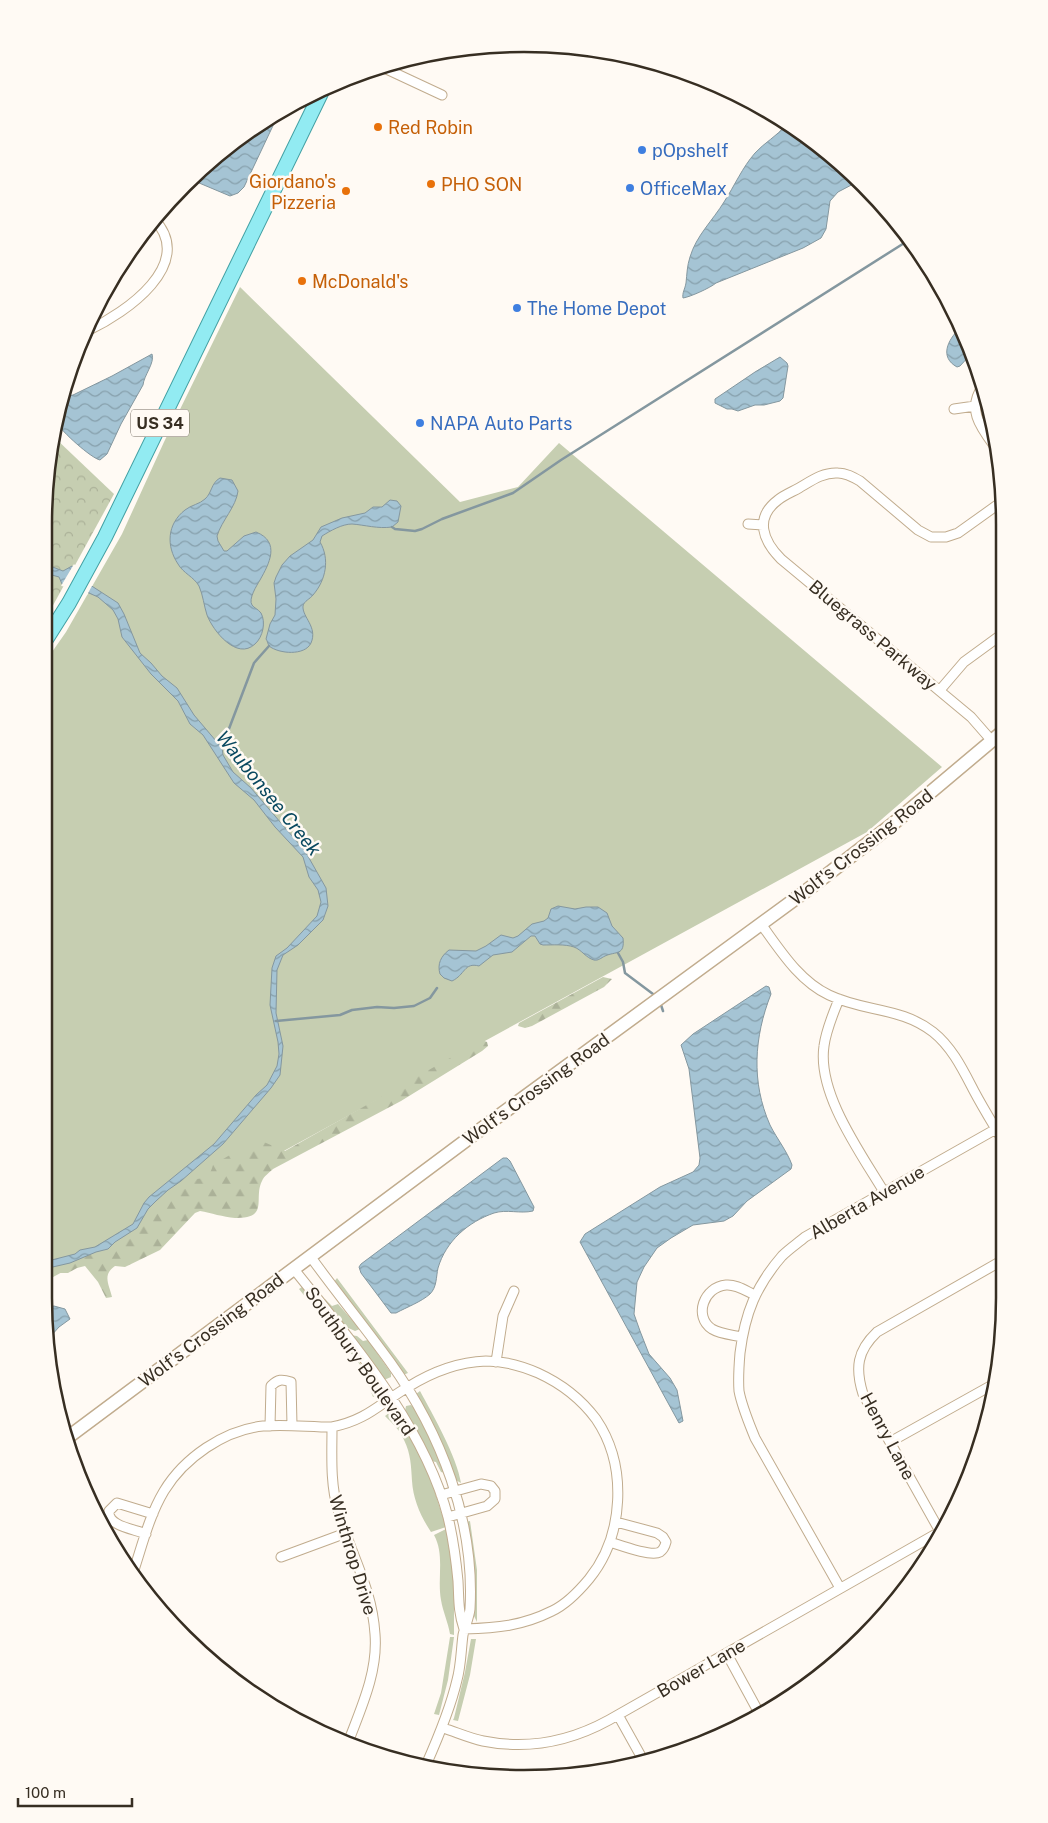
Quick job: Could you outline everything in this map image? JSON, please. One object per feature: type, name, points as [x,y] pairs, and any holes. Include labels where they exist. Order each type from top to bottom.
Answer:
[{"type":"main road","name":"US 34","points":[[52,630],[91,565],[318,100]]},
{"type":"main road","name":"Wolf's Crossing Road","points":[[73,1434],[310,1256],[761,924],[894,823],[996,737]]},
{"type":"street","points":[[392,72],[442,96]]},
{"type":"street","points":[[96,326],[120,312],[159,277],[164,268],[167,255],[167,243],[164,233],[159,226]]},
{"type":"street","points":[[977,395],[975,406],[977,420],[986,434]]},
{"type":"street","points":[[954,409],[975,406]]},
{"type":"street","points":[[748,524],[763,524],[768,511],[778,500],[821,475],[838,473],[849,475],[860,481],[918,530],[939,541],[958,533],[995,507]]},
{"type":"street","name":"Bluegrass Parkway","points":[[763,524],[765,539],[773,551],[996,737]]},
{"type":"street","points":[[940,690],[964,662],[996,639]]},
{"type":"street","points":[[761,924],[802,977],[819,990],[838,999],[901,1014],[917,1021],[933,1032],[953,1054],[996,1129]]},
{"type":"street","points":[[838,999],[824,1047],[826,1082],[837,1110],[884,1192]]},
{"type":"street","name":"Alberta Avenue","points":[[840,1588],[755,1438],[747,1419],[739,1391],[742,1337],[746,1317],[755,1295],[765,1278],[783,1255],[805,1236],[996,1129]]},
{"type":"street","name":"Southbury Boulevard","points":[[310,1256],[407,1387],[436,1439],[462,1513],[467,1543],[470,1612],[464,1629],[457,1679],[443,1728],[428,1760]]},
{"type":"street","name":"Henry Lane","points":[[938,1525],[863,1394],[858,1376],[858,1361],[869,1339],[885,1326],[996,1264]]},
{"type":"street","name":"Southbury Boulevard","points":[[294,1268],[391,1398],[410,1426],[424,1454],[448,1517],[456,1562],[459,1612],[464,1629]]},
{"type":"street","points":[[742,1337],[713,1329],[706,1322],[702,1312],[703,1302],[710,1293],[726,1285],[755,1295]]},
{"type":"street","points":[[496,1362],[503,1316],[514,1291]]},
{"type":"street","points":[[135,1566],[153,1514],[164,1490],[176,1474],[195,1456],[214,1442],[261,1426],[332,1427],[354,1421],[371,1413],[407,1387],[439,1370],[453,1366],[468,1363],[496,1362],[527,1368],[556,1381],[576,1397],[596,1420],[607,1440],[615,1464],[618,1490],[616,1522],[610,1542],[598,1568],[579,1592],[554,1611],[523,1623],[498,1628],[464,1629]]},
{"type":"street","points":[[270,1426],[271,1386],[276,1380],[284,1379],[291,1382],[293,1390],[292,1425]]},
{"type":"street","points":[[890,1442],[986,1388]]},
{"type":"street","name":"Winthrop Drive","points":[[332,1427],[334,1493],[338,1511],[370,1599],[375,1635],[374,1662],[366,1695],[350,1737]]},
{"type":"street","points":[[441,1495],[486,1484],[495,1491],[495,1499],[492,1503],[448,1517]]},
{"type":"street","points":[[146,1534],[112,1522],[108,1516],[109,1511],[117,1503],[153,1514]]},
{"type":"street","points":[[610,1542],[652,1554],[664,1548],[666,1542],[657,1533],[616,1522]]},
{"type":"street","points":[[282,1557],[346,1533]]},
{"type":"street","name":"Bower Lane","points":[[443,1728],[482,1741],[512,1745],[543,1744],[573,1737],[618,1715],[930,1539]]},
{"type":"street","points":[[726,1654],[757,1709]]},
{"type":"street","points":[[618,1715],[640,1755]]},
{"type":"green space","points":[[240,287],[460,502],[518,487],[559,443],[942,767],[867,832],[52,1278],[52,652],[66,632],[122,534],[164,442]]},
{"type":"green space","points":[[60,443],[114,494],[52,607],[52,524]]},
{"type":"green space","points":[[603,977],[612,979],[604,987],[532,1026],[525,1028],[518,1026],[519,1023]]},
{"type":"green space","points":[[482,1040],[487,1042],[488,1046],[482,1051],[401,1101],[273,1169],[262,1181],[257,1211],[253,1215],[235,1218],[200,1211],[195,1213],[160,1250],[125,1267],[115,1266],[111,1269],[108,1276],[112,1297],[106,1298],[98,1282],[85,1266],[68,1273],[52,1273],[52,1267],[70,1263],[108,1249],[115,1242],[137,1228],[148,1209],[168,1190],[177,1185],[187,1189],[197,1179],[208,1175],[213,1165],[240,1149],[259,1140],[285,1151]]},
{"type":"green space","points":[[337,1278],[408,1373],[403,1375],[334,1282]]},
{"type":"green space","points":[[302,1287],[313,1299],[381,1392],[373,1397],[361,1366],[334,1336],[311,1299],[307,1299],[299,1289]]},
{"type":"green space","points":[[321,1299],[325,1299],[332,1306],[338,1304],[360,1329],[355,1331],[344,1326]]},
{"type":"green space","points":[[350,1335],[357,1336],[363,1341],[368,1340],[391,1373],[391,1377],[384,1380]]},
{"type":"green space","points":[[420,1391],[450,1449],[461,1483],[454,1479],[416,1394]]},
{"type":"green space","points":[[411,1405],[426,1427],[445,1473],[441,1472],[436,1462],[431,1461],[405,1411],[406,1406]]},
{"type":"green space","points":[[393,1410],[414,1443],[432,1483],[446,1527],[431,1532],[421,1514],[414,1494],[408,1450],[398,1430],[385,1416]]},
{"type":"green space","points":[[470,1521],[477,1570],[477,1622],[473,1614],[466,1522]]},
{"type":"green space","points":[[446,1529],[454,1580],[454,1635],[450,1634],[442,1604],[439,1550],[434,1535]]},
{"type":"green space","points":[[450,1637],[454,1637],[448,1680],[439,1715],[434,1714],[441,1693]]},
{"type":"green space","points":[[471,1639],[476,1639],[470,1675],[458,1721],[453,1720]]},
{"type":"water","points":[[273,125],[244,187],[238,193],[230,196],[199,183],[237,150]]},
{"type":"water","points":[[782,130],[811,150],[851,185],[838,192],[830,201],[826,229],[821,238],[803,248],[683,298],[689,260],[696,242],[724,202],[750,159]]},
{"type":"water","points":[[955,334],[966,360],[957,367],[951,363],[947,353],[947,348]]},
{"type":"water","points":[[152,354],[153,358],[143,385],[107,454],[100,460],[90,455],[62,430],[71,395]]},
{"type":"water","points":[[780,357],[788,366],[783,398],[780,401],[755,405],[738,411],[727,409],[715,403],[715,399]]},
{"type":"water","points":[[220,478],[232,480],[238,491],[235,503],[217,536],[224,551],[227,551],[244,536],[256,532],[264,536],[271,547],[269,560],[251,599],[252,605],[263,617],[263,629],[258,641],[248,648],[233,647],[214,629],[207,615],[199,586],[178,564],[170,543],[172,528],[179,516],[187,508],[205,499]]},
{"type":"water","points":[[390,500],[397,501],[401,506],[398,522],[392,527],[382,528],[348,524],[322,536],[320,542],[326,562],[324,576],[317,589],[303,606],[313,632],[311,643],[308,647],[298,652],[285,652],[269,646],[266,639],[270,624],[275,615],[274,583],[282,565],[290,556],[313,540],[321,527],[342,518],[365,513],[373,507],[382,507]]},
{"type":"water","points":[[72,566],[84,581],[118,603],[140,653],[162,676],[177,688],[194,715],[222,748],[223,755],[233,772],[251,788],[305,851],[326,888],[328,906],[323,920],[298,945],[283,955],[277,970],[276,1013],[283,1046],[280,1075],[271,1088],[223,1144],[148,1209],[137,1228],[115,1242],[108,1249],[70,1263],[52,1267],[52,1260],[95,1247],[133,1224],[149,1197],[214,1144],[256,1095],[267,1085],[277,1066],[279,1054],[270,1005],[272,968],[276,956],[287,948],[317,916],[321,902],[318,890],[309,877],[303,857],[275,827],[254,800],[234,783],[203,735],[190,724],[178,701],[151,674],[122,637],[118,619],[113,610],[98,597],[73,586],[62,584],[59,577],[52,575],[52,567],[63,571]]},
{"type":"water","points":[[558,906],[575,909],[598,907],[607,913],[612,926],[623,938],[623,948],[619,952],[594,960],[574,947],[543,945],[540,944],[535,936],[531,936],[512,952],[493,955],[479,966],[467,967],[452,981],[440,974],[440,960],[449,950],[476,951],[501,935],[513,938],[518,936],[532,924],[548,918],[551,909]]},
{"type":"water","points":[[766,986],[769,987],[771,994],[765,1010],[758,1043],[757,1076],[764,1109],[770,1125],[790,1160],[791,1169],[747,1201],[733,1216],[724,1221],[693,1225],[657,1248],[644,1267],[637,1282],[634,1314],[649,1354],[670,1378],[677,1390],[683,1421],[679,1423],[580,1242],[585,1234],[660,1187],[693,1172],[699,1165],[700,1158],[689,1069],[681,1045],[693,1034]]},
{"type":"water","points":[[503,1158],[507,1158],[510,1161],[534,1207],[533,1211],[494,1213],[467,1227],[446,1249],[438,1268],[434,1288],[430,1294],[396,1313],[391,1313],[361,1273],[359,1267],[361,1264]]},
{"type":"water","points":[[52,1306],[65,1309],[70,1319],[54,1332],[54,1330]]},
{"type":"pier","points":[[74,564],[86,579],[93,584],[87,595],[72,588],[61,586]]},
{"type":"waterway","points":[[392,527],[415,531],[513,493],[561,460],[903,244]]},
{"type":"waterway","name":"Waubonsee Creek","points":[[227,734],[254,663],[269,646]]},
{"type":"waterway","points":[[618,953],[623,962],[625,973],[653,994]]},
{"type":"waterway","points":[[276,1021],[340,1015],[352,1010],[377,1007],[414,1006],[430,998],[437,988]]},
{"type":"waterway","points":[[661,1005],[663,1011]]},
{"type":"place","name":"Red Robin","points":[[378,127]]},
{"type":"place","name":"pOpshelf","points":[[642,150]]},
{"type":"place","name":"PHO SON","points":[[431,184]]},
{"type":"place","name":"OfficeMax","points":[[630,188]]},
{"type":"place","name":"Giordano's Pizzeria","points":[[346,191]]},
{"type":"place","name":"McDonald's","points":[[302,281]]},
{"type":"place","name":"The Home Depot","points":[[517,308]]},
{"type":"place","name":"NAPA Auto Parts","points":[[420,423]]}]
